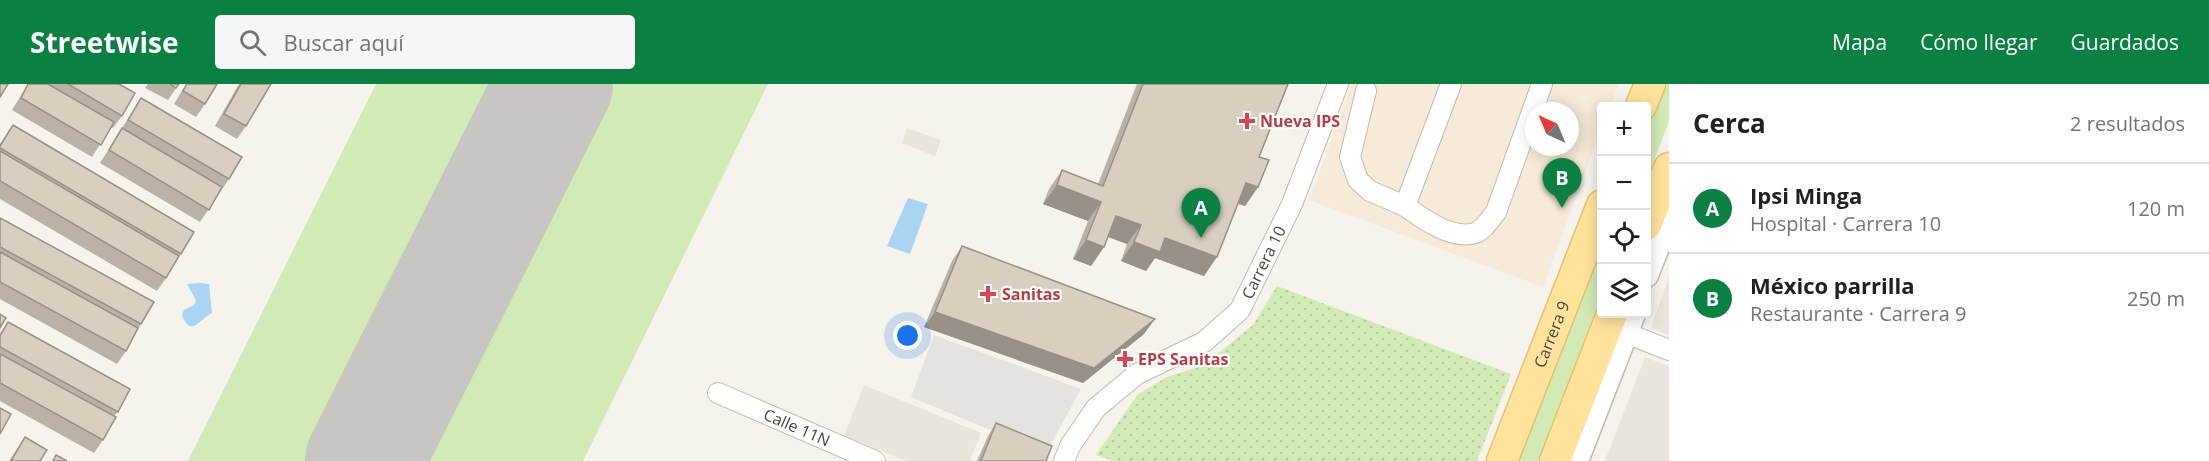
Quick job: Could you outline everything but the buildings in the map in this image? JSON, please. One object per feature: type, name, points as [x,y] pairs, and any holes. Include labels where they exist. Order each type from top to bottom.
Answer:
[{"type":"main road","points":[[1643,102],[1650,84]]},
{"type":"main road","points":[[1651,215],[1669,168]]},
{"type":"main road","name":"Carrera 9","points":[[1502,461],[1600,210]]},
{"type":"main road","points":[[1555,461],[1620,322]]},
{"type":"street","name":"Carrera 10","points":[[1064,461],[1070,446],[1096,408],[1137,374],[1204,342],[1240,310],[1292,204],[1338,84]]},
{"type":"street","points":[[1405,206],[1451,84]]},
{"type":"street","points":[[1361,86],[1350,157],[1358,180],[1370,191],[1405,206],[1424,219],[1453,232],[1475,233],[1483,228],[1496,212],[1542,84]]},
{"type":"street","points":[[1651,264],[1669,217]]},
{"type":"street","points":[[1576,461],[1620,322],[1669,350]]},
{"type":"street","name":"Calle 11N","points":[[718,393],[875,461]]},
{"type":"shaded area","points":[[1352,84],[1619,84],[1612,102],[1597,102],[1597,141],[1543,287],[1309,200]]},
{"type":"shaded area","points":[[907,128],[941,140],[935,156],[902,143]]},
{"type":"shaded area","points":[[1669,277],[1669,335],[1651,328]]},
{"type":"shaded area","points":[[934,335],[1081,389],[1046,453],[911,397]]},
{"type":"shaded area","points":[[1645,357],[1669,366],[1669,461],[1605,461]]},
{"type":"shaded area","points":[[864,385],[981,433],[970,461],[907,461],[844,436]]},
{"type":"green space","points":[[376,84],[506,84],[316,461],[188,461]]},
{"type":"green space","points":[[611,84],[768,84],[583,461],[423,461]]},
{"type":"green space","points":[[1665,84],[1669,84],[1669,121],[1651,168],[1651,156],[1651,120]]},
{"type":"green space","points":[[1597,256],[1597,306],[1538,461],[1517,461]]},
{"type":"green space","points":[[1277,286],[1511,374],[1477,461],[1114,461],[1096,455],[1138,394],[1167,377],[1204,365],[1253,325]]},
{"type":"water","points":[[908,198],[928,204],[910,254],[887,246]]},
{"type":"water","points":[[187,284],[209,284],[212,313],[196,325],[189,326],[182,315],[184,310],[194,305],[196,300]]},
{"type":"runway","points":[[364,461],[554,84]]},
{"type":"place","name":"Nueva IPS","points":[[1247,121]]},
{"type":"place","name":"México parrilla","points":[[1562,208]]},
{"type":"place","name":"Ipsi Minga","points":[[1201,238]]},
{"type":"place","name":"Sanitas","points":[[988,294]]},
{"type":"place","name":"EPS Sanitas","points":[[1125,359]]}]
